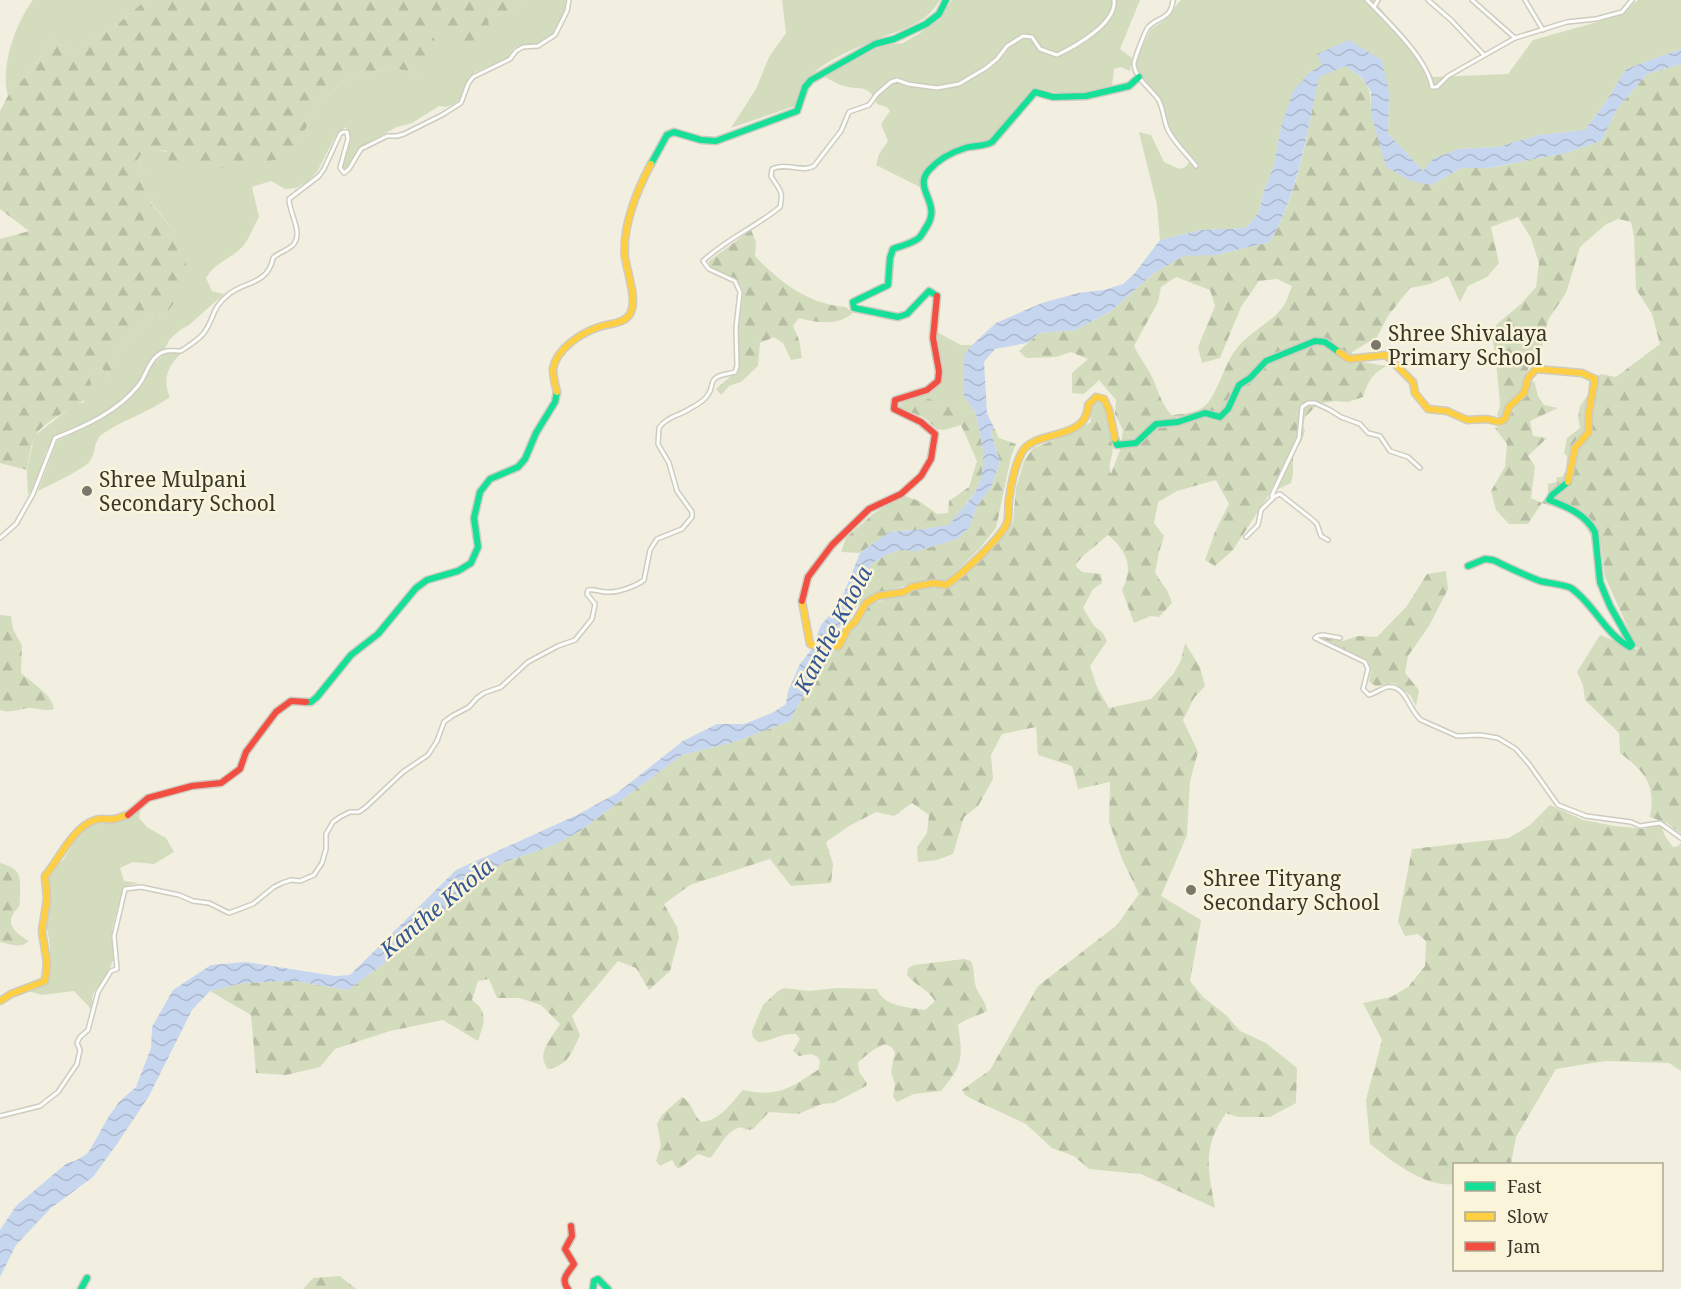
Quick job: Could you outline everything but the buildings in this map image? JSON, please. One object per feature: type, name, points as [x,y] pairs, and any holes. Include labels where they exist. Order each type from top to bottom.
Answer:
[{"type":"street","points":[[0,538],[16,524],[33,494],[55,438],[96,420],[120,403],[137,387],[149,364],[159,354],[166,351],[181,351],[203,335],[214,311],[225,297],[264,276],[273,258],[292,246],[297,234],[289,199],[319,176],[339,134],[347,132],[348,140],[340,168],[344,173],[361,149],[387,136],[404,134],[442,115],[461,103],[473,77],[510,59],[516,51],[538,46],[555,35],[567,11],[569,0]]},
{"type":"street","points":[[0,1001],[14,991],[34,987],[45,981],[47,963],[42,931],[47,899],[45,876],[73,836],[83,826],[97,819],[116,819],[128,815],[147,798],[173,793],[192,786],[222,783],[240,769],[246,752],[276,712],[291,701],[311,702],[317,697],[351,655],[378,634],[416,588],[428,580],[458,571],[471,563],[478,547],[474,518],[480,492],[490,479],[519,467],[525,459],[536,433],[555,402],[557,393],[553,371],[556,358],[571,342],[598,327],[620,322],[632,311],[633,303],[625,256],[626,227],[647,172],[667,135],[674,132],[701,140],[716,141],[797,111],[805,87],[811,80],[875,44],[894,39],[926,24],[939,14],[946,0]]},
{"type":"street","points":[[0,1116],[40,1106],[58,1092],[77,1064],[80,1050],[77,1043],[88,1030],[98,992],[111,971],[117,969],[114,936],[124,889],[141,887],[178,894],[193,901],[209,903],[229,913],[253,904],[282,883],[291,880],[300,881],[314,875],[322,863],[326,849],[326,834],[333,822],[350,812],[359,812],[403,772],[428,755],[437,741],[444,722],[469,707],[484,693],[501,687],[518,668],[558,646],[575,640],[594,614],[595,604],[587,594],[588,590],[619,591],[644,580],[650,550],[657,539],[682,529],[692,517],[692,512],[680,496],[669,463],[658,444],[659,428],[667,420],[705,399],[710,393],[714,379],[719,375],[735,372],[737,366],[736,328],[740,292],[735,280],[709,269],[703,261],[780,207],[781,190],[771,176],[772,169],[782,165],[808,169],[814,166],[841,131],[849,112],[869,105],[877,94],[891,82],[897,80],[937,88],[959,84],[998,59],[1007,46],[1023,36],[1032,37],[1040,49],[1057,55],[1081,43],[1108,21],[1114,12],[1114,0]]},
{"type":"street","points":[[1173,0],[1167,16],[1153,23],[1146,30],[1134,59],[1134,67],[1139,77],[1158,99],[1167,128],[1174,141],[1196,166]]},
{"type":"street","points":[[1367,0],[1395,27],[1431,78],[1432,87],[1437,87],[1448,76],[1515,38],[1567,22],[1596,19],[1622,12],[1632,0]]},
{"type":"street","points":[[1374,7],[1378,0]]},
{"type":"street","points":[[1428,0],[1451,20],[1485,56]]},
{"type":"street","points":[[1472,0],[1515,38]]},
{"type":"street","points":[[1525,0],[1543,30]]},
{"type":"street","points":[[1139,77],[1129,86],[1086,96],[1053,97],[1035,92],[992,142],[984,146],[965,148],[940,160],[923,179],[933,211],[930,221],[919,238],[893,249],[889,259],[891,279],[888,285],[853,302],[854,308],[898,317],[907,314],[928,291],[938,296],[933,333],[939,377],[936,384],[930,388],[904,394],[895,400],[894,405],[894,409],[921,421],[935,434],[934,446],[927,469],[921,476],[901,494],[869,510],[832,545],[808,577],[802,602],[810,644],[818,647],[838,646],[866,603],[878,596],[904,592],[912,587],[934,583],[946,585],[955,579],[995,539],[1007,523],[1010,490],[1024,449],[1036,442],[1067,431],[1084,421],[1088,405],[1096,397],[1104,399],[1109,407],[1114,436],[1118,445],[1136,443],[1156,424],[1178,422],[1205,413],[1220,417],[1228,409],[1239,385],[1250,378],[1266,361],[1316,341],[1324,342],[1349,358],[1359,359],[1386,355],[1413,382],[1415,393],[1428,408],[1447,411],[1467,420],[1487,419],[1499,422],[1505,419],[1509,407],[1524,393],[1528,378],[1536,369],[1582,373],[1595,379],[1588,433],[1575,448],[1569,481],[1549,500],[1568,507],[1593,528],[1597,538],[1600,582],[1632,645],[1627,647],[1619,641],[1585,599],[1568,586],[1558,586],[1538,580],[1493,560],[1485,560],[1468,566]]},
{"type":"street","points":[[1272,499],[1299,438],[1302,407],[1308,403],[1323,406],[1341,417],[1355,421],[1368,433],[1380,436],[1390,451],[1408,457],[1420,468]]},
{"type":"street","points":[[1246,537],[1258,525],[1261,510],[1278,494],[1284,496],[1313,520],[1321,536],[1328,540]]},
{"type":"street","points":[[1340,638],[1323,635],[1315,638],[1365,662],[1368,669],[1363,689],[1369,695],[1389,687],[1396,688],[1421,720],[1457,736],[1480,735],[1498,738],[1516,749],[1558,805],[1586,816],[1630,822],[1640,826],[1660,823],[1681,838]]},
{"type":"street","points":[[568,1289],[564,1284],[564,1278],[574,1264],[566,1249],[572,1236],[571,1226]]},
{"type":"street","points":[[81,1289],[87,1278]]},
{"type":"street","points":[[593,1289],[594,1281],[598,1279],[608,1289]]},
{"type":"green space","points":[[33,0],[146,0],[113,28],[73,53],[53,39],[32,69],[8,96],[6,72],[11,46],[20,21]]},
{"type":"green space","points":[[146,0],[524,0],[521,6],[488,18],[489,29],[463,49],[432,25],[430,30],[437,45],[439,60],[422,74],[392,68],[348,77],[320,103],[298,142],[282,158],[235,170],[169,161],[167,151],[145,147],[137,161],[155,182],[151,203],[176,234],[186,252],[186,271],[180,295],[168,311],[140,326],[132,340],[116,352],[113,379],[100,367],[88,374],[94,393],[44,425],[34,438],[27,470],[0,463],[0,239],[29,231],[0,209],[0,111],[8,96],[32,69],[53,39],[73,53],[113,28]]},
{"type":"green space","points":[[524,0],[566,0],[561,20],[554,32],[550,37],[538,43],[514,48],[509,57],[475,72],[469,77],[460,99],[454,104],[446,107],[439,106],[412,123],[397,127],[361,146],[344,170],[342,167],[350,136],[346,127],[337,133],[317,172],[308,181],[296,188],[285,189],[271,181],[252,187],[259,217],[250,235],[242,247],[217,265],[206,278],[212,291],[224,294],[170,339],[165,348],[148,362],[137,384],[128,394],[98,417],[56,436],[46,451],[37,481],[28,495],[27,471],[34,436],[74,405],[84,402],[87,374],[100,367],[112,378],[116,352],[132,340],[140,326],[168,311],[176,234],[151,202],[154,182],[137,161],[145,146],[167,152],[298,142],[320,103],[348,77],[392,68],[422,74],[437,45],[429,30],[432,24],[488,18],[521,6]]},
{"type":"green space","points":[[782,0],[940,0],[922,20],[915,24],[851,50],[820,68],[803,84],[795,106],[731,128],[756,89],[769,57],[786,33]]},
{"type":"green space","points":[[952,0],[1140,0],[1120,49],[1132,58],[1130,71],[1121,67],[1114,69],[1112,86],[1091,92],[1030,91],[988,142],[967,146],[946,154],[929,167],[920,187],[876,165],[879,154],[888,141],[881,124],[890,111],[887,107],[877,104],[868,90],[844,86],[825,77],[883,45],[903,43],[920,33],[940,19]]},
{"type":"green space","points":[[1181,0],[1373,0],[1414,48],[1433,77],[1508,74],[1533,40],[1619,16],[1638,0],[1681,0],[1681,49],[1626,69],[1585,130],[1539,135],[1498,147],[1458,149],[1423,171],[1388,133],[1389,93],[1328,50],[1318,54],[1322,65],[1310,72],[1281,127],[1274,165],[1263,193],[1259,212],[1246,228],[1200,230],[1160,240],[1157,205],[1139,132],[1151,135],[1164,162],[1179,169],[1185,167],[1190,161],[1169,134],[1158,100],[1141,82],[1137,57],[1151,29],[1163,21]]},
{"type":"green space","points":[[1681,64],[1681,834],[1667,823],[1650,817],[1651,796],[1647,780],[1636,766],[1620,753],[1619,733],[1585,700],[1583,685],[1577,672],[1600,635],[1638,650],[1605,577],[1601,544],[1594,543],[1585,527],[1574,516],[1542,503],[1548,494],[1548,484],[1556,482],[1557,477],[1562,477],[1566,470],[1567,456],[1564,453],[1567,438],[1580,428],[1578,417],[1580,406],[1588,395],[1589,380],[1601,374],[1616,377],[1660,344],[1652,314],[1636,289],[1634,236],[1631,222],[1618,219],[1605,225],[1580,247],[1566,293],[1548,320],[1541,352],[1529,367],[1519,394],[1501,418],[1497,416],[1500,405],[1492,336],[1497,324],[1521,304],[1536,287],[1539,263],[1531,238],[1518,217],[1491,227],[1499,263],[1487,277],[1468,286],[1460,302],[1448,276],[1430,284],[1410,288],[1388,316],[1377,337],[1352,352],[1355,361],[1387,366],[1371,378],[1363,397],[1348,402],[1334,401],[1318,404],[1305,417],[1303,425],[1305,431],[1293,455],[1291,483],[1270,493],[1233,550],[1215,566],[1205,560],[1215,532],[1229,504],[1216,480],[1177,491],[1158,502],[1154,523],[1164,536],[1155,573],[1168,592],[1172,603],[1159,617],[1150,616],[1134,623],[1122,590],[1128,574],[1127,560],[1120,547],[1108,535],[1075,565],[1082,572],[1101,574],[1102,583],[1093,589],[1083,608],[1107,641],[1090,666],[1097,687],[1109,708],[1151,699],[1174,673],[1181,660],[1185,643],[1200,667],[1205,686],[1194,698],[1183,720],[1198,752],[1190,781],[1187,835],[1161,896],[1201,920],[1190,981],[1204,998],[1226,1015],[1240,1031],[1266,1043],[1297,1068],[1296,1103],[1270,1117],[1238,1117],[1226,1113],[1218,1125],[1210,1148],[1209,1159],[1215,1208],[1141,1174],[1089,1169],[1074,1156],[1052,1148],[1026,1124],[972,1099],[962,1090],[990,1070],[1038,986],[1117,925],[1139,894],[1122,859],[1109,822],[1110,782],[1078,789],[1072,766],[1038,755],[1036,727],[1002,734],[991,755],[993,779],[978,806],[964,817],[953,854],[937,860],[918,862],[917,847],[927,833],[929,815],[912,803],[894,816],[876,812],[849,826],[826,842],[833,864],[831,883],[791,886],[770,859],[690,885],[664,904],[677,927],[679,937],[670,971],[649,990],[636,968],[618,961],[572,1016],[580,1035],[569,1057],[555,1067],[548,1069],[543,1057],[546,1046],[560,1024],[541,1005],[519,998],[497,998],[489,979],[478,981],[472,1000],[481,1009],[484,1018],[478,1041],[443,1020],[390,1031],[335,1049],[320,1067],[286,1075],[256,1073],[251,1015],[210,991],[243,983],[295,981],[348,990],[403,949],[464,892],[502,863],[554,845],[580,831],[682,755],[734,742],[790,721],[825,653],[840,649],[850,629],[870,604],[923,588],[951,587],[1000,540],[1013,522],[1016,488],[1024,461],[1033,448],[1091,422],[1090,406],[1099,399],[1106,410],[1112,434],[1113,450],[1109,467],[1111,474],[1120,450],[1123,430],[1115,414],[1116,400],[1099,380],[1084,394],[1072,393],[1072,373],[1088,359],[1071,352],[1056,357],[1026,358],[1019,351],[1039,333],[1076,330],[1111,311],[1154,273],[1184,255],[1216,255],[1270,242],[1295,183],[1318,77],[1346,66],[1367,86],[1371,114],[1432,185],[1461,168],[1488,168],[1566,153],[1601,141],[1617,109],[1647,74]],"holes":[[[1176,277],[1210,290],[1215,306],[1198,347],[1202,363],[1220,358],[1241,307],[1259,281],[1277,279],[1292,286],[1285,303],[1277,314],[1239,345],[1207,404],[1195,411],[1171,415],[1134,346],[1158,302],[1161,287]]]},
{"type":"green space","points":[[751,230],[756,242],[755,256],[774,275],[808,297],[846,307],[853,313],[834,322],[799,318],[793,326],[799,340],[802,358],[791,360],[783,343],[774,337],[760,343],[758,366],[741,382],[729,386],[721,395],[716,389],[739,369],[737,330],[742,289],[738,281],[709,266],[709,261]]},
{"type":"green space","points":[[937,332],[961,345],[972,345],[964,355],[964,396],[976,414],[913,396],[925,393],[942,381]]},
{"type":"green space","points":[[166,353],[182,353],[173,362],[168,373],[167,384],[170,397],[104,433],[98,439],[87,464],[38,491],[57,441],[101,420],[122,405],[141,387],[153,364]]},
{"type":"green space","points":[[1534,381],[1538,396],[1544,405],[1558,408],[1530,421],[1533,436],[1547,438],[1528,456],[1535,466],[1531,498],[1542,503],[1528,524],[1509,524],[1496,510],[1491,491],[1505,467],[1507,444],[1495,428],[1502,426],[1528,391],[1530,382]]},
{"type":"green space","points":[[913,396],[976,414],[983,450],[981,479],[974,494],[965,504],[966,507],[950,525],[889,532],[860,553],[841,552],[846,538],[873,514],[902,495],[919,501],[937,514],[948,513],[949,501],[969,487],[977,461],[961,425],[944,430],[937,429],[925,418],[899,407],[902,400]]},
{"type":"green space","points":[[994,428],[999,438],[1016,444],[1011,457],[996,528],[949,579],[923,581],[876,594],[857,606],[848,621],[847,616],[858,588],[871,564],[900,550],[917,551],[957,539],[970,527],[976,508],[991,487],[1000,462],[991,432]]},
{"type":"green space","points":[[1446,571],[1448,589],[1429,626],[1408,656],[1405,673],[1419,690],[1416,706],[1410,695],[1394,683],[1376,686],[1369,682],[1371,671],[1368,661],[1322,638],[1343,641],[1357,636],[1377,637],[1407,606],[1427,574]]},
{"type":"green space","points":[[0,615],[11,616],[13,629],[22,646],[21,673],[50,698],[54,709],[29,708],[7,712],[0,710]]},
{"type":"green space","points":[[1550,805],[1583,820],[1645,829],[1655,825],[1662,827],[1673,847],[1681,843],[1681,1071],[1669,1063],[1605,1061],[1556,1069],[1516,1137],[1511,1163],[1453,1163],[1453,1184],[1432,1182],[1409,1172],[1370,1144],[1366,1100],[1382,1040],[1363,1003],[1391,997],[1408,987],[1425,966],[1426,941],[1418,934],[1405,936],[1398,922],[1412,849],[1509,838],[1530,825]]},
{"type":"green space","points":[[140,810],[139,818],[147,827],[166,838],[174,852],[154,864],[133,862],[120,868],[124,881],[139,883],[126,886],[122,890],[112,929],[114,958],[93,994],[91,1009],[74,991],[42,995],[29,991],[43,986],[49,977],[50,946],[46,922],[51,896],[47,881],[52,870],[63,860],[80,832],[92,825],[128,820]]},
{"type":"green space","points":[[0,863],[18,873],[20,904],[13,914],[11,924],[22,937],[29,941],[22,945],[0,942]]},
{"type":"green space","points":[[964,959],[971,961],[976,987],[987,1011],[958,1025],[961,1046],[960,1061],[954,1074],[941,1091],[914,1094],[897,1102],[893,1097],[895,1084],[891,1072],[895,1052],[885,1044],[858,1062],[859,1072],[867,1083],[866,1086],[834,1103],[822,1104],[798,1114],[769,1112],[753,1129],[747,1130],[741,1127],[731,1132],[710,1158],[698,1154],[680,1168],[677,1168],[672,1160],[660,1166],[656,1161],[661,1145],[657,1124],[662,1115],[682,1097],[701,1122],[708,1121],[725,1110],[743,1090],[765,1093],[783,1090],[819,1069],[818,1057],[811,1054],[799,1056],[793,1051],[800,1039],[796,1034],[758,1042],[753,1037],[752,1031],[763,1005],[778,991],[784,988],[809,991],[837,988],[877,989],[880,995],[891,1003],[925,1010],[935,1001],[907,975],[908,968],[914,965]]},
{"type":"green space","points":[[340,1276],[356,1289],[303,1289],[313,1278]]},
{"type":"water","name":"Kanthe Khola","points":[[1349,40],[1382,60],[1389,93],[1388,133],[1423,171],[1433,159],[1458,149],[1498,147],[1539,135],[1585,130],[1626,69],[1681,49],[1681,64],[1647,74],[1617,109],[1601,141],[1566,153],[1488,168],[1461,168],[1432,185],[1411,181],[1386,167],[1371,114],[1371,92],[1362,78],[1346,66],[1319,77],[1295,182],[1280,223],[1270,242],[1216,255],[1184,256],[1154,273],[1111,311],[1076,330],[1039,333],[1027,343],[995,349],[984,362],[987,413],[994,428],[991,432],[1000,462],[991,487],[976,508],[970,527],[957,539],[917,551],[900,550],[871,564],[790,721],[734,742],[682,755],[580,831],[554,845],[502,863],[464,892],[403,949],[348,990],[295,981],[243,983],[210,991],[192,1010],[149,1096],[93,1177],[51,1208],[16,1245],[0,1277],[0,1230],[16,1206],[67,1163],[88,1153],[119,1102],[136,1087],[151,1048],[152,1027],[173,990],[211,965],[246,962],[335,976],[350,975],[456,870],[577,815],[617,793],[683,741],[717,724],[744,724],[772,713],[786,704],[788,691],[800,664],[811,650],[821,625],[839,605],[860,553],[889,532],[949,525],[974,494],[981,479],[983,450],[976,414],[964,396],[964,355],[972,345],[996,323],[1042,303],[1123,284],[1134,274],[1160,240],[1200,230],[1246,228],[1259,212],[1263,193],[1274,165],[1281,127],[1293,91],[1310,72],[1322,65],[1317,54]]},
{"type":"traffic: fast","points":[[651,164],[667,135],[674,132],[701,140],[716,141],[797,111],[805,87],[811,80],[875,44],[894,39],[926,24],[939,14],[946,0]]},
{"type":"traffic: fast","points":[[937,296],[929,291],[907,314],[898,317],[854,308],[853,302],[888,285],[893,249],[916,240],[927,226],[931,210],[924,183],[929,170],[955,152],[992,142],[1035,92],[1053,97],[1086,96],[1129,86],[1139,77]]},
{"type":"traffic: fast","points":[[1115,439],[1117,445],[1136,443],[1156,424],[1178,422],[1205,413],[1220,417],[1228,409],[1239,385],[1250,378],[1266,361],[1315,341],[1325,342],[1339,352]]},
{"type":"traffic: fast","points":[[306,702],[311,702],[317,697],[351,655],[378,634],[416,588],[427,580],[458,571],[471,563],[478,547],[474,518],[480,492],[490,479],[518,467],[525,459],[536,433],[555,402],[557,392]]},
{"type":"traffic: fast","points":[[1468,566],[1485,559],[1493,560],[1540,581],[1571,588],[1586,602],[1613,635],[1630,647],[1632,645],[1610,606],[1600,582],[1595,532],[1581,516],[1549,500],[1568,482]]},
{"type":"traffic: fast","points":[[81,1289],[87,1278]]},
{"type":"traffic: fast","points":[[593,1289],[594,1281],[598,1279],[608,1289]]},
{"type":"traffic: slow","points":[[557,392],[553,369],[564,349],[585,333],[622,321],[631,312],[633,300],[625,257],[626,233],[636,197],[651,164]]},
{"type":"traffic: slow","points":[[1339,352],[1349,359],[1386,355],[1413,382],[1415,393],[1428,409],[1447,411],[1467,420],[1487,419],[1499,422],[1505,419],[1509,407],[1524,393],[1528,378],[1536,369],[1582,373],[1595,379],[1588,433],[1575,448],[1568,482]]},
{"type":"traffic: slow","points":[[802,601],[810,644],[818,647],[839,646],[848,628],[855,622],[866,603],[878,596],[904,592],[912,587],[934,583],[946,585],[989,547],[1007,523],[1015,470],[1022,452],[1029,445],[1071,430],[1080,424],[1086,416],[1088,405],[1096,397],[1104,399],[1109,410],[1115,439]]},
{"type":"traffic: slow","points":[[0,1001],[11,994],[45,981],[47,963],[42,931],[47,899],[45,876],[80,829],[97,819],[114,819],[128,815]]},
{"type":"traffic: jam","points":[[802,601],[808,577],[832,545],[869,509],[901,494],[921,476],[931,459],[935,434],[921,422],[894,409],[895,400],[927,390],[938,381],[939,371],[933,338],[937,296]]},
{"type":"traffic: jam","points":[[128,815],[148,798],[192,786],[221,783],[240,769],[246,752],[276,712],[291,701],[306,702]]},
{"type":"traffic: jam","points":[[568,1289],[565,1279],[574,1264],[565,1249],[572,1236],[571,1226]]},
{"type":"place","name":"Shree Shivalaya Primary School","points":[[1376,345]]},
{"type":"place","name":"Shree Mulpani Secondary School","points":[[87,491]]},
{"type":"place","name":"Shree Tityang Secondary School","points":[[1191,890]]}]
